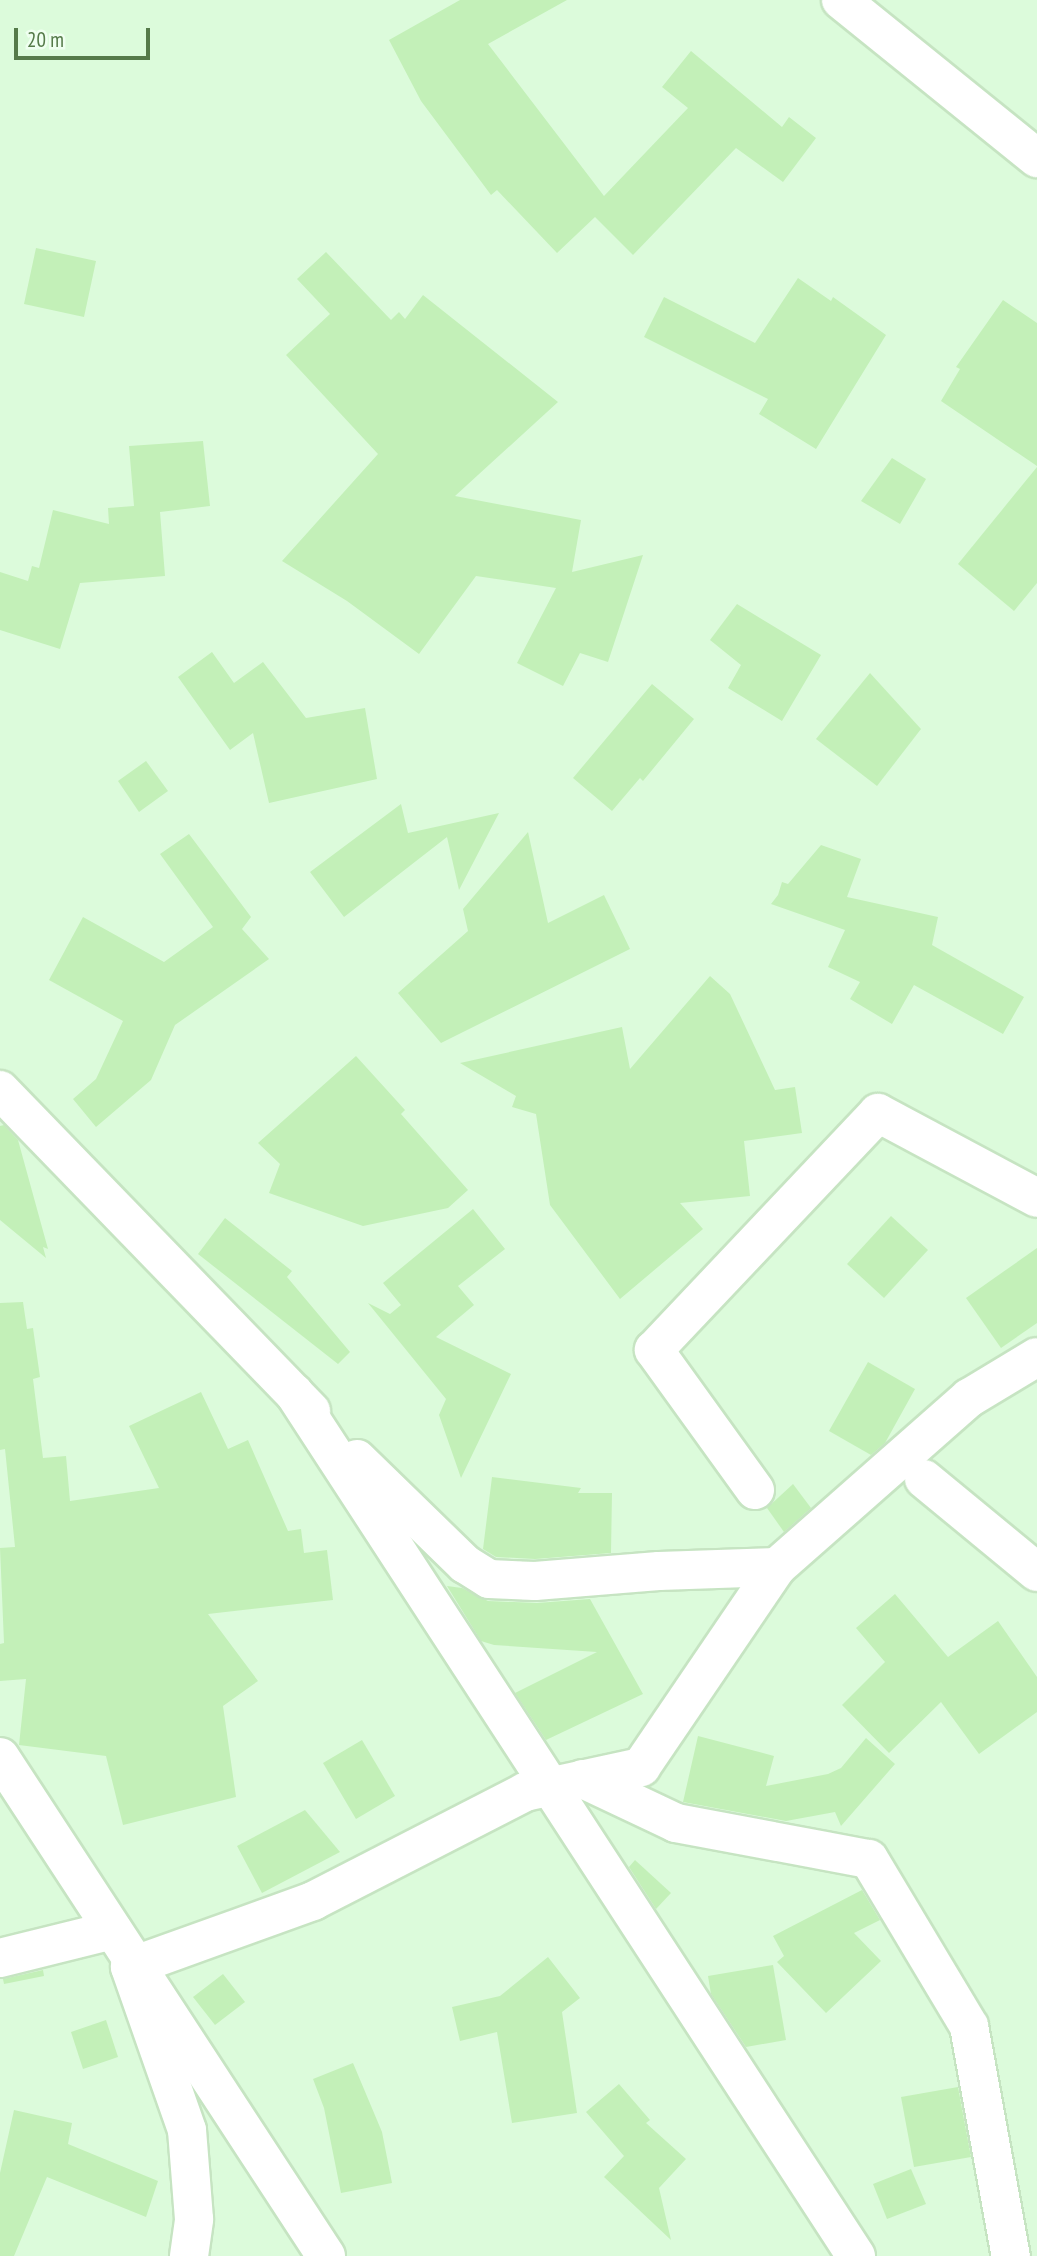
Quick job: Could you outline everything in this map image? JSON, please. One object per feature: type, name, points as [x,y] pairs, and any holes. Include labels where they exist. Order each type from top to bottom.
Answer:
[{"type":"street","points":[[841,0],[1037,158]]},
{"type":"street","points":[[0,1090],[402,1506],[465,1564],[489,1579],[535,1581],[659,1571],[777,1567]]},
{"type":"street","points":[[755,1490],[654,1350],[878,1113],[1037,1198]]},
{"type":"street","points":[[189,2256],[194,2220],[187,2130],[130,1967],[313,1901],[525,1792],[641,1767],[777,1567],[969,1398],[1037,1357]]},
{"type":"street","points":[[293,1393],[856,2256]]},
{"type":"street","points":[[924,1479],[1037,1573]]},
{"type":"street","points":[[0,1756],[326,2256]]},
{"type":"street","points":[[583,1779],[676,1823],[869,1859],[969,2026],[1011,2256]]},
{"type":"street","points":[[0,1958],[113,1930]]},
{"type":"shaded area","points":[[0,0],[1037,0],[1037,2256],[0,2256]]},
{"type":"building","points":[[460,0],[567,0],[488,44],[604,196],[688,108],[662,87],[691,51],[782,127],[789,117],[816,138],[783,182],[736,148],[633,255],[595,217],[557,253],[497,190],[491,195],[421,101],[389,40]]},
{"type":"building","points":[[36,248],[96,261],[84,317],[24,304]]},
{"type":"building","points":[[326,252],[391,320],[399,312],[405,319],[423,295],[558,402],[455,496],[581,520],[572,572],[643,555],[608,662],[580,653],[563,686],[517,663],[556,588],[476,576],[419,654],[347,601],[282,561],[378,454],[286,355],[330,314],[297,279]]},
{"type":"building","points":[[798,278],[831,301],[833,297],[886,335],[816,449],[759,414],[768,399],[644,337],[664,297],[755,343]]},
{"type":"building","points":[[1003,300],[1037,323],[1037,466],[941,401],[960,369],[956,367]]},
{"type":"building","points":[[203,441],[210,506],[160,512],[165,576],[80,583],[60,649],[0,630],[0,572],[28,581],[32,566],[39,568],[53,510],[109,524],[108,508],[134,506],[129,446]]},
{"type":"building","points":[[892,458],[926,479],[900,524],[861,501]]},
{"type":"building","points":[[1037,467],[1037,583],[1014,611],[958,564]]},
{"type":"building","points":[[737,604],[821,655],[782,721],[728,688],[741,665],[710,640]]},
{"type":"building","points":[[212,652],[234,683],[263,662],[306,718],[365,708],[377,779],[269,803],[253,733],[230,750],[178,677]]},
{"type":"building","points":[[870,673],[921,729],[877,786],[816,739]]},
{"type":"building","points":[[652,684],[694,719],[643,781],[640,778],[612,811],[573,778]]},
{"type":"building","points":[[146,761],[168,791],[139,812],[118,781]]},
{"type":"building","points":[[401,804],[408,833],[499,813],[459,890],[447,837],[344,917],[310,872]]},
{"type":"building","points":[[528,832],[548,923],[604,895],[630,949],[441,1043],[398,993],[468,931],[463,909]]},
{"type":"building","points":[[189,834],[251,917],[242,929],[269,959],[175,1025],[151,1080],[96,1127],[73,1099],[96,1079],[123,1021],[49,980],[83,917],[164,962],[213,927],[160,854]]},
{"type":"building","points":[[821,845],[861,859],[847,897],[938,917],[932,945],[1024,997],[1003,1034],[914,985],[892,1024],[850,999],[860,982],[828,967],[845,930],[771,904],[778,895],[782,882],[788,884]]},
{"type":"building","points":[[710,976],[730,994],[775,1090],[795,1087],[802,1133],[744,1141],[750,1196],[680,1203],[703,1229],[620,1299],[550,1205],[536,1114],[512,1107],[516,1096],[460,1063],[622,1027],[630,1069]]},
{"type":"building","points":[[356,1056],[405,1110],[401,1114],[468,1190],[448,1208],[363,1226],[269,1193],[280,1164],[258,1143]]},
{"type":"building","points":[[4,1125],[18,1140],[48,1249],[43,1247],[46,1258],[0,1220],[0,1126]]},
{"type":"building","points":[[473,1209],[505,1249],[458,1286],[474,1305],[436,1337],[511,1374],[461,1478],[439,1415],[446,1399],[368,1303],[390,1314],[401,1305],[383,1283]]},
{"type":"building","points":[[891,1216],[928,1250],[884,1298],[847,1264]]},
{"type":"building","points":[[225,1218],[292,1271],[287,1277],[350,1352],[338,1364],[198,1254]]},
{"type":"building","points":[[1037,1248],[1037,1323],[1001,1348],[966,1298]]},
{"type":"building","points":[[23,1302],[27,1329],[33,1328],[40,1377],[33,1379],[43,1458],[66,1456],[70,1501],[159,1488],[129,1426],[201,1392],[228,1449],[248,1440],[288,1531],[301,1529],[304,1553],[327,1550],[333,1600],[208,1614],[258,1681],[223,1706],[236,1797],[123,1825],[106,1756],[19,1745],[26,1679],[0,1681],[0,1644],[4,1643],[0,1548],[15,1547],[5,1449],[0,1450],[0,1303]]},
{"type":"building","points":[[868,1362],[915,1389],[885,1443],[871,1455],[829,1431]]},
{"type":"building","points":[[492,1477],[581,1488],[578,1493],[612,1493],[611,1553],[535,1559],[496,1557],[483,1549]]},
{"type":"building","points":[[793,1484],[811,1508],[784,1532],[767,1508]]},
{"type":"building","points":[[447,1586],[462,1588],[488,1601],[537,1603],[590,1599],[643,1694],[546,1740],[515,1693],[597,1652],[494,1645],[481,1641]]},
{"type":"building","points":[[895,1594],[948,1657],[998,1621],[1037,1677],[1037,1712],[979,1754],[941,1702],[889,1753],[842,1705],[885,1662],[856,1628]]},
{"type":"building","points":[[698,1736],[774,1756],[766,1786],[828,1774],[841,1768],[866,1738],[895,1764],[841,1826],[835,1812],[786,1821],[683,1802]]},
{"type":"building","points":[[362,1740],[395,1796],[356,1819],[323,1763]]},
{"type":"building","points":[[305,1810],[340,1852],[262,1893],[237,1846]]},
{"type":"building","points":[[635,1860],[671,1893],[656,1909],[629,1867]]},
{"type":"building","points":[[862,1890],[880,1920],[854,1933],[881,1961],[826,2013],[777,1962],[784,1956],[773,1936]]},
{"type":"building","points":[[548,1957],[580,1998],[562,2012],[577,2113],[512,2123],[497,2032],[460,2041],[452,2007],[500,1996]]},
{"type":"building","points":[[773,1965],[786,2040],[746,2047],[711,1994],[708,1976]]},
{"type":"building","points":[[43,1970],[44,1976],[4,1984],[3,1979]]},
{"type":"building","points":[[223,1974],[245,2002],[215,2025],[193,1997]]},
{"type":"building","points":[[106,2020],[118,2057],[83,2069],[71,2032]]},
{"type":"building","points":[[353,2063],[382,2132],[392,2183],[341,2193],[324,2108],[313,2079]]},
{"type":"building","points":[[619,2084],[650,2120],[646,2123],[686,2159],[659,2188],[671,2240],[604,2177],[624,2156],[586,2112]]},
{"type":"building","points":[[958,2087],[971,2157],[914,2167],[901,2097]]},
{"type":"building","points":[[14,2110],[72,2123],[68,2144],[158,2181],[146,2217],[47,2177],[14,2256],[0,2256],[0,2173]]},
{"type":"building","points":[[911,2169],[926,2204],[887,2219],[873,2184]]}]
